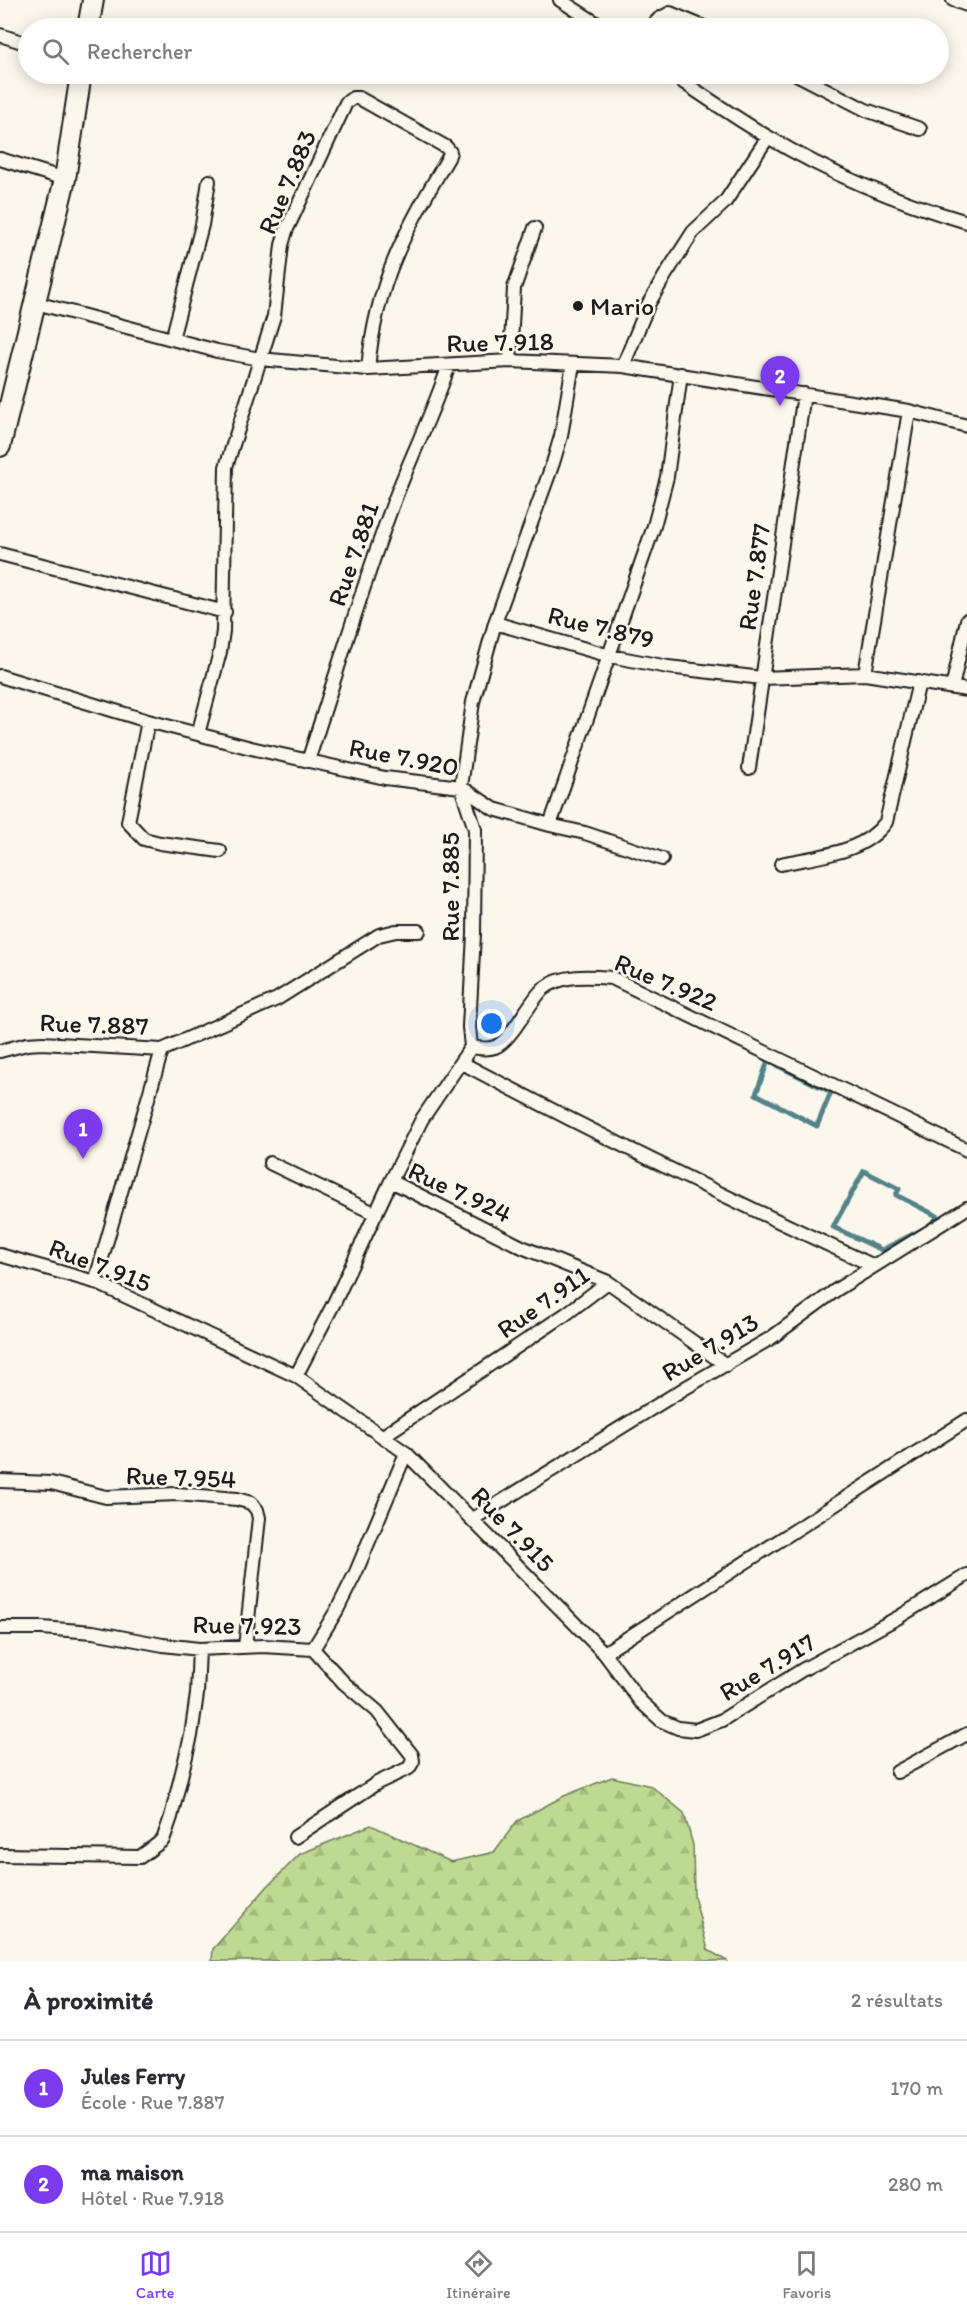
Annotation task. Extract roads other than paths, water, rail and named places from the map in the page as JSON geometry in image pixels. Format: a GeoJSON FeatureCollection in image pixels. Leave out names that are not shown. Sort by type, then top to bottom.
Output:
{"type":"FeatureCollection","features":[{"type":"Feature","properties":{"kind":"main road"},"geometry":{"type":"LineString","coordinates":[[90,18],[93,0]]}},
{"type":"Feature","properties":{"kind":"main road"},"geometry":{"type":"LineString","coordinates":[[0,446],[65,179],[79,84]]}},
{"type":"Feature","properties":{"kind":"street"},"geometry":{"type":"LineString","coordinates":[[560,0],[588,18]]}},
{"type":"Feature","properties":{"kind":"street"},"geometry":{"type":"LineString","coordinates":[[953,0],[967,5]]}},
{"type":"Feature","properties":{"kind":"street"},"geometry":{"type":"LineString","coordinates":[[661,18],[670,13],[682,18]]}},
{"type":"Feature","properties":{"kind":"street"},"geometry":{"type":"LineString","coordinates":[[0,35],[18,41]]}},
{"type":"Feature","properties":{"kind":"street"},"geometry":{"type":"LineString","coordinates":[[686,84],[768,137],[863,185],[967,222]]}},
{"type":"Feature","properties":{"kind":"street"},"geometry":{"type":"LineString","coordinates":[[815,84],[866,110],[920,129]]}},
{"type":"Feature","properties":{"kind":"street","name":"Rue 7.883"},"geometry":{"type":"LineString","coordinates":[[198,734],[220,652],[225,612],[226,467],[274,316],[282,245],[286,231],[346,103],[352,98],[359,98],[446,147],[450,152],[410,223],[394,257],[375,317],[368,369]]}},
{"type":"Feature","properties":{"kind":"street"},"geometry":{"type":"LineString","coordinates":[[623,366],[649,303],[666,274],[693,232],[725,202],[768,137]]}},
{"type":"Feature","properties":{"kind":"street"},"geometry":{"type":"LineString","coordinates":[[0,159],[65,179]]}},
{"type":"Feature","properties":{"kind":"street"},"geometry":{"type":"LineString","coordinates":[[172,339],[202,225],[209,181]]}},
{"type":"Feature","properties":{"kind":"street"},"geometry":{"type":"LineString","coordinates":[[510,361],[514,288],[535,228]]}},
{"type":"Feature","properties":{"kind":"street","name":"Rue 7.918"},"geometry":{"type":"LineString","coordinates":[[36,303],[217,351],[260,359],[368,369],[510,361],[623,366],[909,411],[967,426]]}},
{"type":"Feature","properties":{"kind":"street"},"geometry":{"type":"LineString","coordinates":[[495,623],[554,463],[573,364]]}},
{"type":"Feature","properties":{"kind":"street","name":"Rue 7.881"},"geometry":{"type":"LineString","coordinates":[[308,761],[383,534],[411,460],[438,400],[449,365]]}},
{"type":"Feature","properties":{"kind":"street"},"geometry":{"type":"LineString","coordinates":[[550,825],[654,526],[667,477],[681,374]]}},
{"type":"Feature","properties":{"kind":"street","name":"Rue 7.877"},"geometry":{"type":"LineString","coordinates":[[749,768],[804,394]]}},
{"type":"Feature","properties":{"kind":"street"},"geometry":{"type":"LineString","coordinates":[[865,674],[909,411]]}},
{"type":"Feature","properties":{"kind":"street"},"geometry":{"type":"LineString","coordinates":[[0,554],[225,612]]}},
{"type":"Feature","properties":{"kind":"street"},"geometry":{"type":"LineString","coordinates":[[952,688],[967,620]]}},
{"type":"Feature","properties":{"kind":"street","name":"Rue 7.879"},"geometry":{"type":"LineString","coordinates":[[495,623],[610,656],[668,667],[762,678],[865,674],[967,690]]}},
{"type":"Feature","properties":{"kind":"street","name":"Rue 7.885"},"geometry":{"type":"LineString","coordinates":[[471,1047],[469,1027],[475,829],[461,787],[473,702],[495,623]]}},
{"type":"Feature","properties":{"kind":"street","name":"Rue 7.920"},"geometry":{"type":"LineString","coordinates":[[0,675],[148,721],[308,761],[385,778],[461,787],[494,809],[585,833],[662,859]]}},
{"type":"Feature","properties":{"kind":"street"},"geometry":{"type":"LineString","coordinates":[[781,864],[848,849],[867,840],[886,822],[919,682]]}},
{"type":"Feature","properties":{"kind":"street"},"geometry":{"type":"LineString","coordinates":[[148,721],[128,822],[144,839],[220,850]]}},
{"type":"Feature","properties":{"kind":"street"},"geometry":{"type":"LineString","coordinates":[[162,1050],[277,999],[379,935],[396,930],[419,931]]}},
{"type":"Feature","properties":{"kind":"street","name":"Rue 7.922"},"geometry":{"type":"LineString","coordinates":[[471,1047],[487,1049],[501,1043],[543,990],[558,981],[578,977],[612,978],[967,1150]]}},
{"type":"Feature","properties":{"kind":"street","name":"Rue 7.887"},"geometry":{"type":"LineString","coordinates":[[0,1051],[27,1044],[42,1043],[162,1050],[95,1281]]}},
{"type":"Feature","properties":{"kind":"street"},"geometry":{"type":"LineString","coordinates":[[391,1181],[422,1119],[471,1047]]}},
{"type":"Feature","properties":{"kind":"street"},"geometry":{"type":"LineString","coordinates":[[462,1063],[732,1200],[874,1266]]}},
{"type":"Feature","properties":{"kind":"street"},"geometry":{"type":"LineString","coordinates":[[270,1163],[375,1214]]}},
{"type":"Feature","properties":{"kind":"street","name":"Rue 7.924"},"geometry":{"type":"LineString","coordinates":[[296,1377],[391,1181],[522,1247],[608,1282]]}},
{"type":"Feature","properties":{"kind":"street","name":"Rue 7.913"},"geometry":{"type":"LineString","coordinates":[[473,1519],[771,1338],[836,1290],[967,1208]]}},
{"type":"Feature","properties":{"kind":"street","name":"Rue 7.915"},"geometry":{"type":"LineString","coordinates":[[0,1255],[95,1281],[296,1377],[406,1453],[604,1653]]}},
{"type":"Feature","properties":{"kind":"street","name":"Rue 7.911"},"geometry":{"type":"LineString","coordinates":[[383,1436],[566,1314],[608,1282],[726,1365]]}},
{"type":"Feature","properties":{"kind":"street"},"geometry":{"type":"LineString","coordinates":[[604,1653],[967,1420]]}},
{"type":"Feature","properties":{"kind":"street","name":"Rue 7.923"},"geometry":{"type":"LineString","coordinates":[[0,1628],[42,1628],[93,1632],[199,1649],[246,1647],[313,1649],[337,1610],[356,1572],[406,1453]]}},
{"type":"Feature","properties":{"kind":"street","name":"Rue 7.954"},"geometry":{"type":"LineString","coordinates":[[0,1481],[51,1483],[106,1497],[177,1494],[237,1499],[251,1503],[259,1518],[246,1647]]}},
{"type":"Feature","properties":{"kind":"street","name":"Rue 7.917"},"geometry":{"type":"LineString","coordinates":[[604,1653],[640,1701],[662,1721],[678,1728],[696,1730],[722,1720],[802,1670],[899,1617],[967,1575]]}},
{"type":"Feature","properties":{"kind":"street"},"geometry":{"type":"LineString","coordinates":[[0,1855],[140,1857],[163,1840],[191,1736],[197,1694],[199,1649]]}},
{"type":"Feature","properties":{"kind":"street"},"geometry":{"type":"LineString","coordinates":[[295,1837],[377,1783],[410,1768],[412,1755],[377,1711],[344,1683],[313,1649]]}},
{"type":"Feature","properties":{"kind":"street"},"geometry":{"type":"LineString","coordinates":[[897,1772],[967,1734]]}},
{"type":"Feature","properties":{"kind":"waterway"},"geometry":{"type":"LineString","coordinates":[[768,1061],[831,1092],[817,1126],[756,1094],[768,1061]]}},
{"type":"Feature","properties":{"kind":"waterway"},"geometry":{"type":"LineString","coordinates":[[864,1171],[899,1189],[896,1195],[939,1217],[927,1227],[882,1250],[833,1227],[864,1171]]}},
{"type":"Feature","properties":{"kind":"place","name":"Mario"},"geometry":{"type":"Point","coordinates":[578,306]}},
{"type":"Feature","properties":{"kind":"place","name":"ma maison"},"geometry":{"type":"Point","coordinates":[780,406]}},
{"type":"Feature","properties":{"kind":"place","name":"Jules Ferry"},"geometry":{"type":"Point","coordinates":[83,1159]}}]}
